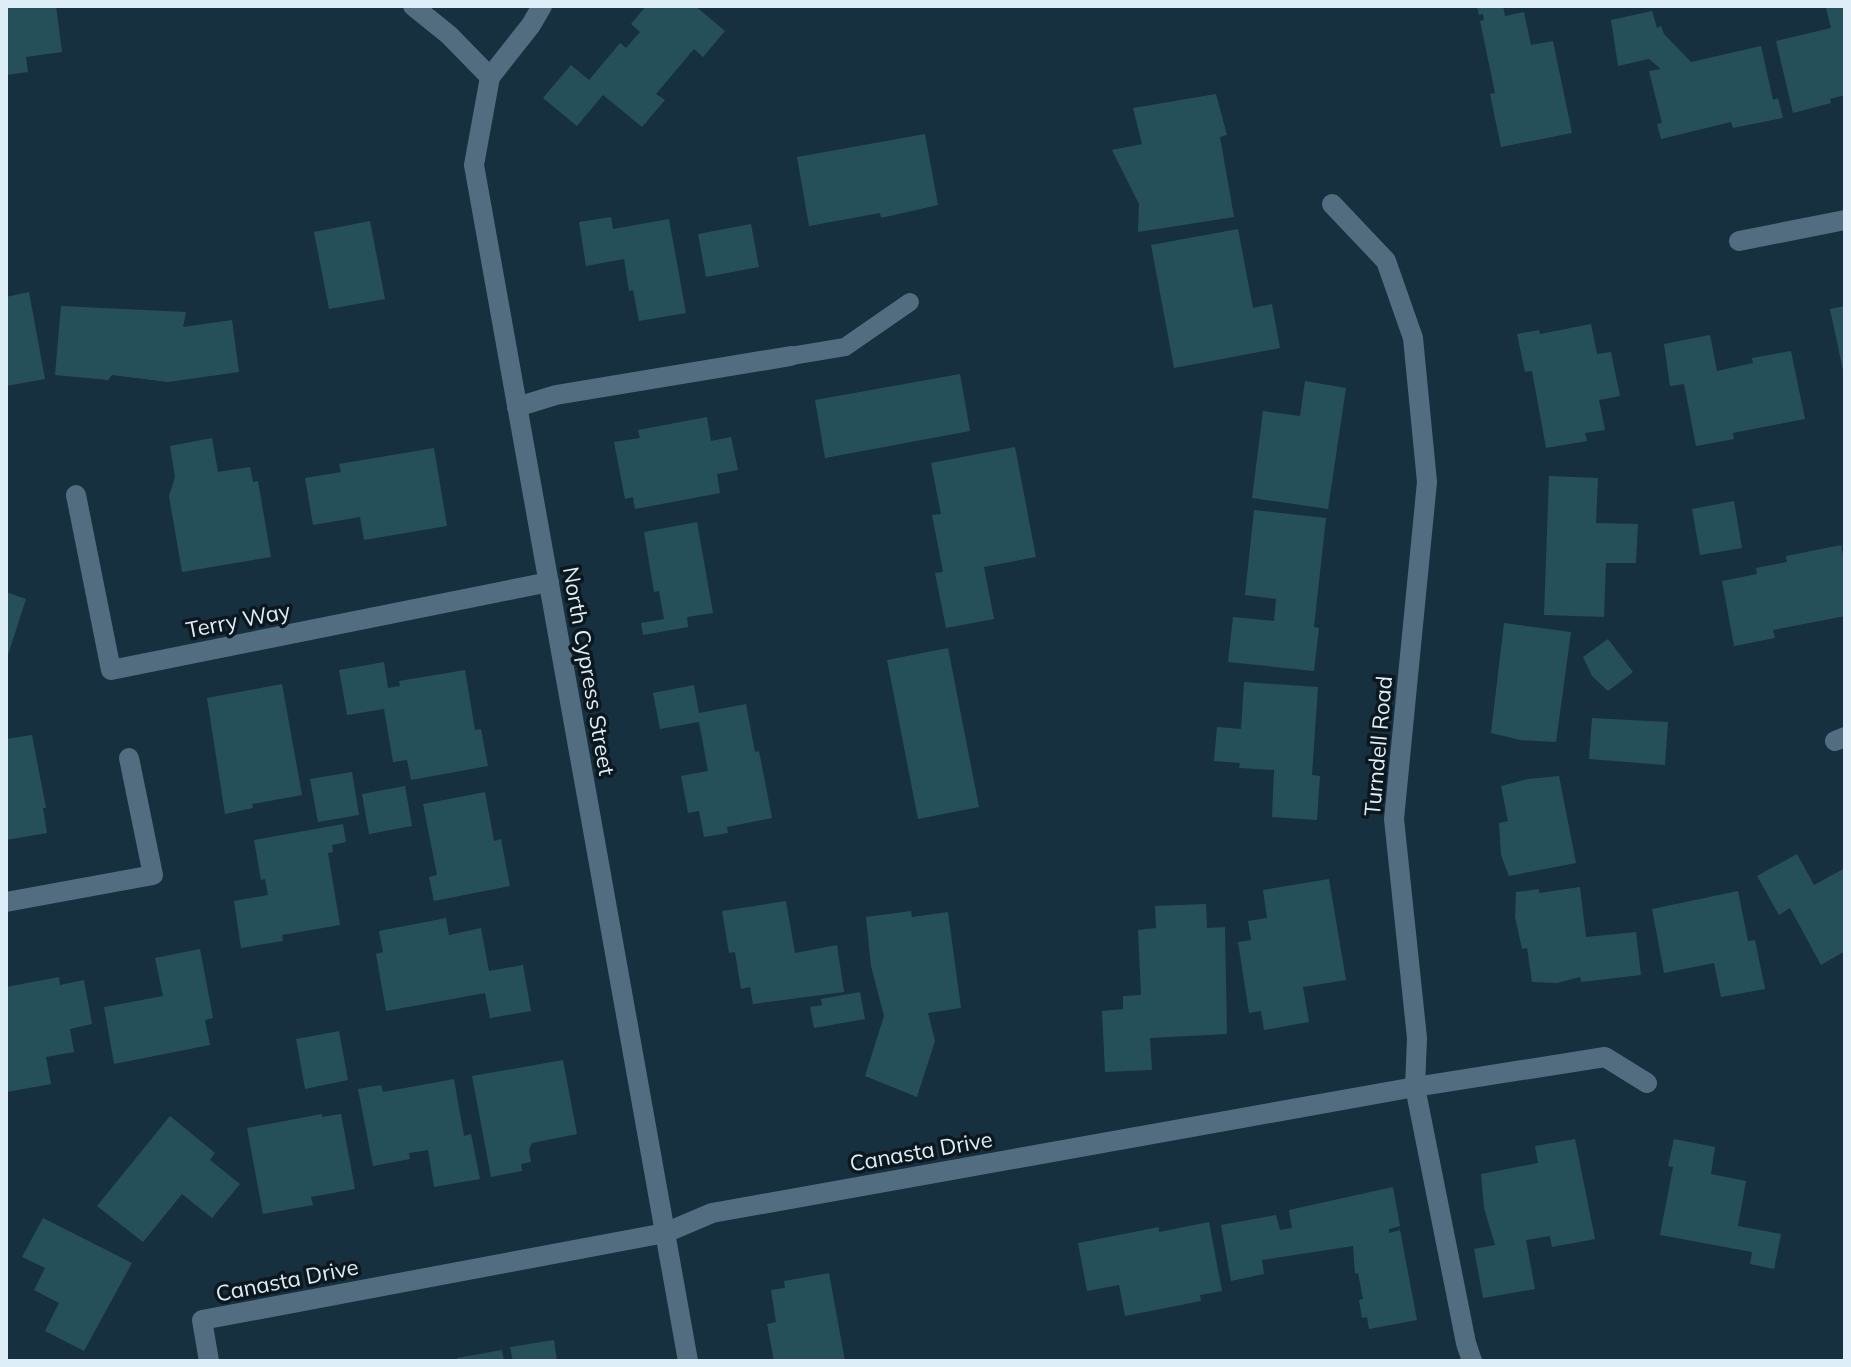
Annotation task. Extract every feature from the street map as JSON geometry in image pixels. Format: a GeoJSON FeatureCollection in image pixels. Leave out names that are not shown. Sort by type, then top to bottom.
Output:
{"type":"FeatureCollection","features":[{"type":"Feature","properties":{"kind":"street"},"geometry":{"type":"LineString","coordinates":[[413,6],[449,35],[490,77]]}},
{"type":"Feature","properties":{"kind":"street","name":"North Cypress Street"},"geometry":{"type":"LineString","coordinates":[[542,6],[490,77],[474,165],[688,1361]]}},
{"type":"Feature","properties":{"kind":"street","name":"Turndell Road"},"geometry":{"type":"LineString","coordinates":[[1332,204],[1386,261],[1413,338],[1427,482],[1394,819],[1417,1038],[1415,1087],[1472,1361]]}},
{"type":"Feature","properties":{"kind":"street"},"geometry":{"type":"LineString","coordinates":[[1739,241],[1845,220]]}},
{"type":"Feature","properties":{"kind":"street"},"geometry":{"type":"LineString","coordinates":[[517,407],[556,395],[791,356]]}},
{"type":"Feature","properties":{"kind":"street","name":"Terry Way"},"geometry":{"type":"LineString","coordinates":[[76,495],[111,670],[549,582]]}},
{"type":"Feature","properties":{"kind":"street"},"geometry":{"type":"LineString","coordinates":[[6,902],[153,875],[129,758]]}},
{"type":"Feature","properties":{"kind":"street","name":"Canasta Drive"},"geometry":{"type":"LineString","coordinates":[[209,1361],[202,1320],[665,1233],[712,1213],[1415,1087],[1605,1057],[1647,1083]]}},
{"type":"Feature","properties":{"kind":"lane"},"geometry":{"type":"LineString","coordinates":[[791,356],[845,347],[910,302]]}},
{"type":"Feature","properties":{"kind":"building"},"geometry":{"type":"Polygon","coordinates":[[[6,6],[56,6],[62,52],[26,57],[28,72],[6,75],[6,6]]]}},
{"type":"Feature","properties":{"kind":"building"},"geometry":{"type":"Polygon","coordinates":[[[646,6],[695,6],[725,31],[703,57],[694,49],[656,94],[665,100],[642,127],[603,95],[577,126],[543,98],[571,65],[589,80],[620,43],[626,48],[640,32],[631,24],[646,6]]]}},
{"type":"Feature","properties":{"kind":"building"},"geometry":{"type":"Polygon","coordinates":[[[1477,6],[1503,6],[1505,16],[1524,12],[1531,45],[1553,41],[1572,133],[1501,147],[1490,94],[1495,93],[1480,21],[1484,20],[1483,14],[1479,15],[1477,6]]]}},
{"type":"Feature","properties":{"kind":"building"},"geometry":{"type":"Polygon","coordinates":[[[1845,6],[1845,95],[1830,99],[1831,103],[1793,113],[1776,41],[1831,28],[1826,8],[1845,6]]]}},
{"type":"Feature","properties":{"kind":"building"},"geometry":{"type":"Polygon","coordinates":[[[1652,11],[1657,28],[1661,26],[1664,34],[1691,62],[1761,46],[1773,100],[1778,98],[1783,118],[1733,128],[1731,122],[1661,139],[1657,124],[1662,123],[1649,71],[1661,69],[1649,59],[1618,66],[1611,20],[1652,11]]]}},
{"type":"Feature","properties":{"kind":"building"},"geometry":{"type":"Polygon","coordinates":[[[1216,94],[1227,135],[1220,137],[1234,217],[1138,232],[1139,204],[1112,150],[1142,144],[1133,108],[1216,94]]]}},
{"type":"Feature","properties":{"kind":"building"},"geometry":{"type":"Polygon","coordinates":[[[925,134],[938,205],[881,218],[880,213],[809,226],[797,157],[925,134]]]}},
{"type":"Feature","properties":{"kind":"building"},"geometry":{"type":"Polygon","coordinates":[[[611,217],[613,229],[669,219],[686,313],[639,321],[633,290],[629,291],[624,259],[586,266],[579,222],[611,217]]]}},
{"type":"Feature","properties":{"kind":"building"},"geometry":{"type":"Polygon","coordinates":[[[370,221],[385,299],[329,309],[314,232],[370,221]]]}},
{"type":"Feature","properties":{"kind":"building"},"geometry":{"type":"Polygon","coordinates":[[[751,224],[759,267],[706,277],[698,234],[751,224]]]}},
{"type":"Feature","properties":{"kind":"building"},"geometry":{"type":"Polygon","coordinates":[[[1238,229],[1253,308],[1272,304],[1280,348],[1174,368],[1151,245],[1238,229]]]}},
{"type":"Feature","properties":{"kind":"building"},"geometry":{"type":"Polygon","coordinates":[[[29,292],[45,379],[6,386],[6,297],[29,292]]]}},
{"type":"Feature","properties":{"kind":"building"},"geometry":{"type":"Polygon","coordinates":[[[61,306],[186,312],[183,327],[232,320],[239,372],[168,382],[112,375],[108,380],[55,375],[61,306]]]}},
{"type":"Feature","properties":{"kind":"building"},"geometry":{"type":"Polygon","coordinates":[[[1845,306],[1845,375],[1844,375],[1830,309],[1845,306]]]}},
{"type":"Feature","properties":{"kind":"building"},"geometry":{"type":"Polygon","coordinates":[[[1591,324],[1597,354],[1611,352],[1620,396],[1599,400],[1605,430],[1585,433],[1587,441],[1546,448],[1532,371],[1525,372],[1517,334],[1539,330],[1540,334],[1591,324]]]}},
{"type":"Feature","properties":{"kind":"building"},"geometry":{"type":"Polygon","coordinates":[[[1710,335],[1717,371],[1753,363],[1752,358],[1791,351],[1805,419],[1733,433],[1734,439],[1696,446],[1684,384],[1670,386],[1664,344],[1710,335]]]}},
{"type":"Feature","properties":{"kind":"building"},"geometry":{"type":"Polygon","coordinates":[[[960,374],[970,431],[825,458],[815,400],[960,374]]]}},
{"type":"Feature","properties":{"kind":"building"},"geometry":{"type":"Polygon","coordinates":[[[1305,381],[1346,388],[1328,509],[1252,498],[1263,411],[1300,416],[1305,381]]]}},
{"type":"Feature","properties":{"kind":"building"},"geometry":{"type":"Polygon","coordinates":[[[707,417],[711,441],[731,437],[738,470],[717,474],[720,493],[635,509],[633,497],[625,499],[614,442],[640,438],[638,430],[707,417]]]}},
{"type":"Feature","properties":{"kind":"building"},"geometry":{"type":"Polygon","coordinates":[[[212,438],[218,472],[250,467],[253,482],[258,481],[271,557],[182,572],[169,496],[175,477],[170,446],[212,438]]]}},
{"type":"Feature","properties":{"kind":"building"},"geometry":{"type":"Polygon","coordinates":[[[1015,447],[1036,557],[984,567],[994,619],[946,628],[935,573],[943,572],[932,515],[941,514],[931,463],[1015,447]]]}},
{"type":"Feature","properties":{"kind":"building"},"geometry":{"type":"Polygon","coordinates":[[[434,448],[447,526],[364,540],[360,517],[313,525],[305,478],[341,472],[339,464],[434,448]]]}},
{"type":"Feature","properties":{"kind":"building"},"geometry":{"type":"Polygon","coordinates":[[[1549,476],[1598,478],[1596,523],[1638,524],[1636,563],[1606,563],[1604,617],[1544,615],[1549,476]]]}},
{"type":"Feature","properties":{"kind":"building"},"geometry":{"type":"Polygon","coordinates":[[[1734,501],[1742,548],[1700,555],[1692,509],[1734,501]]]}},
{"type":"Feature","properties":{"kind":"building"},"geometry":{"type":"Polygon","coordinates":[[[1254,510],[1326,518],[1314,627],[1319,628],[1314,671],[1228,662],[1233,617],[1274,621],[1276,599],[1245,595],[1254,510]]]}},
{"type":"Feature","properties":{"kind":"building"},"geometry":{"type":"Polygon","coordinates":[[[697,522],[713,613],[687,617],[688,627],[643,635],[641,623],[664,619],[659,591],[654,592],[644,532],[697,522]]]}},
{"type":"Feature","properties":{"kind":"building"},"geometry":{"type":"Polygon","coordinates":[[[1841,545],[1845,567],[1845,616],[1773,630],[1775,638],[1734,646],[1722,581],[1757,574],[1756,568],[1787,562],[1786,556],[1841,545]]]}},
{"type":"Feature","properties":{"kind":"building"},"geometry":{"type":"Polygon","coordinates":[[[6,592],[26,599],[7,658],[6,658],[6,592]]]}},
{"type":"Feature","properties":{"kind":"building"},"geometry":{"type":"Polygon","coordinates":[[[1504,623],[1571,632],[1556,742],[1520,740],[1491,733],[1504,623]]]}},
{"type":"Feature","properties":{"kind":"building"},"geometry":{"type":"Polygon","coordinates":[[[1608,639],[1633,672],[1608,691],[1592,676],[1583,657],[1608,639]]]}},
{"type":"Feature","properties":{"kind":"building"},"geometry":{"type":"Polygon","coordinates":[[[948,648],[979,807],[918,819],[887,660],[948,648]]]}},
{"type":"Feature","properties":{"kind":"building"},"geometry":{"type":"Polygon","coordinates":[[[384,662],[388,688],[400,686],[399,681],[465,670],[475,730],[481,729],[488,766],[411,780],[407,760],[393,762],[384,709],[347,715],[339,670],[384,662]]]}},
{"type":"Feature","properties":{"kind":"building"},"geometry":{"type":"Polygon","coordinates":[[[1244,682],[1318,687],[1312,775],[1320,776],[1317,820],[1272,817],[1274,770],[1239,768],[1240,763],[1214,761],[1217,727],[1241,729],[1244,682]]]}},
{"type":"Feature","properties":{"kind":"building"},"geometry":{"type":"Polygon","coordinates":[[[282,684],[302,795],[252,804],[253,808],[225,814],[207,698],[282,684]]]}},
{"type":"Feature","properties":{"kind":"building"},"geometry":{"type":"Polygon","coordinates":[[[694,685],[699,713],[746,704],[772,818],[727,827],[728,833],[704,837],[699,811],[688,813],[681,776],[708,771],[699,722],[660,729],[653,693],[694,685]]]}},
{"type":"Feature","properties":{"kind":"building"},"geometry":{"type":"Polygon","coordinates":[[[1592,718],[1668,722],[1665,765],[1589,759],[1592,718]]]}},
{"type":"Feature","properties":{"kind":"building"},"geometry":{"type":"Polygon","coordinates":[[[32,735],[46,808],[43,808],[47,833],[6,840],[6,739],[32,735]]]}},
{"type":"Feature","properties":{"kind":"building"},"geometry":{"type":"Polygon","coordinates":[[[352,772],[359,815],[318,822],[310,779],[352,772]]]}},
{"type":"Feature","properties":{"kind":"building"},"geometry":{"type":"Polygon","coordinates":[[[1559,776],[1576,863],[1509,876],[1501,855],[1499,823],[1508,821],[1501,786],[1559,776]]]}},
{"type":"Feature","properties":{"kind":"building"},"geometry":{"type":"Polygon","coordinates":[[[405,786],[412,826],[369,834],[362,794],[405,786]]]}},
{"type":"Feature","properties":{"kind":"building"},"geometry":{"type":"Polygon","coordinates":[[[485,792],[494,841],[501,839],[510,886],[434,901],[429,877],[437,875],[423,804],[485,792]]]}},
{"type":"Feature","properties":{"kind":"building"},"geometry":{"type":"Polygon","coordinates":[[[343,824],[346,842],[332,845],[333,852],[328,853],[340,925],[282,935],[283,941],[241,948],[234,901],[268,895],[265,879],[261,880],[254,840],[343,824]]]}},
{"type":"Feature","properties":{"kind":"building"},"geometry":{"type":"Polygon","coordinates":[[[1797,854],[1814,885],[1845,868],[1845,951],[1821,965],[1790,908],[1779,915],[1757,876],[1797,854]]]}},
{"type":"Feature","properties":{"kind":"building"},"geometry":{"type":"Polygon","coordinates":[[[1329,879],[1346,980],[1303,987],[1309,1022],[1264,1030],[1261,1011],[1249,1013],[1238,942],[1251,940],[1248,921],[1267,918],[1263,890],[1329,879]]]}},
{"type":"Feature","properties":{"kind":"building"},"geometry":{"type":"Polygon","coordinates":[[[1580,887],[1586,937],[1636,932],[1641,975],[1581,982],[1580,977],[1557,983],[1532,982],[1527,948],[1522,949],[1515,917],[1516,892],[1539,889],[1539,893],[1580,887]]]}},
{"type":"Feature","properties":{"kind":"building"},"geometry":{"type":"Polygon","coordinates":[[[1738,891],[1748,941],[1755,940],[1765,989],[1721,997],[1714,963],[1664,973],[1652,909],[1738,891]]]}},
{"type":"Feature","properties":{"kind":"building"},"geometry":{"type":"Polygon","coordinates":[[[786,901],[795,953],[837,945],[844,992],[753,1004],[750,987],[741,989],[735,952],[729,953],[722,911],[786,901]]]}},
{"type":"Feature","properties":{"kind":"building"},"geometry":{"type":"Polygon","coordinates":[[[1206,904],[1207,928],[1225,927],[1227,1034],[1150,1038],[1152,1070],[1105,1072],[1102,1011],[1123,1009],[1123,996],[1141,995],[1138,930],[1156,928],[1155,906],[1206,904]]]}},
{"type":"Feature","properties":{"kind":"building"},"geometry":{"type":"Polygon","coordinates":[[[911,911],[912,917],[948,912],[961,1008],[928,1013],[935,1041],[917,1097],[865,1076],[884,1016],[871,966],[866,917],[911,911]]]}},
{"type":"Feature","properties":{"kind":"building"},"geometry":{"type":"Polygon","coordinates":[[[446,918],[449,935],[481,928],[489,971],[523,965],[531,1011],[490,1018],[485,993],[386,1011],[376,954],[383,952],[379,931],[446,918]]]}},
{"type":"Feature","properties":{"kind":"building"},"geometry":{"type":"Polygon","coordinates":[[[200,949],[213,1018],[205,1020],[210,1045],[114,1064],[104,1007],[163,996],[155,958],[200,949]]]}},
{"type":"Feature","properties":{"kind":"building"},"geometry":{"type":"Polygon","coordinates":[[[59,977],[60,985],[84,980],[92,1024],[70,1029],[74,1052],[46,1057],[51,1084],[7,1092],[6,987],[59,977]]]}},
{"type":"Feature","properties":{"kind":"building"},"geometry":{"type":"Polygon","coordinates":[[[860,992],[865,1019],[814,1028],[810,1007],[822,1005],[821,999],[860,992]]]}},
{"type":"Feature","properties":{"kind":"building"},"geometry":{"type":"Polygon","coordinates":[[[339,1031],[348,1080],[305,1089],[296,1039],[339,1031]]]}},
{"type":"Feature","properties":{"kind":"building"},"geometry":{"type":"Polygon","coordinates":[[[563,1060],[577,1134],[532,1143],[529,1150],[531,1162],[521,1164],[522,1171],[491,1177],[472,1076],[563,1060]]]}},
{"type":"Feature","properties":{"kind":"building"},"geometry":{"type":"Polygon","coordinates":[[[454,1079],[464,1136],[471,1134],[480,1179],[434,1187],[428,1150],[409,1153],[410,1159],[373,1166],[358,1089],[381,1085],[383,1092],[454,1079]]]}},
{"type":"Feature","properties":{"kind":"building"},"geometry":{"type":"Polygon","coordinates":[[[322,1114],[322,1117],[341,1114],[355,1189],[311,1197],[313,1205],[263,1214],[247,1128],[322,1114]]]}},
{"type":"Feature","properties":{"kind":"building"},"geometry":{"type":"Polygon","coordinates":[[[170,1116],[215,1153],[210,1160],[240,1184],[212,1218],[182,1194],[143,1242],[97,1206],[170,1116]]]}},
{"type":"Feature","properties":{"kind":"building"},"geometry":{"type":"Polygon","coordinates":[[[1575,1139],[1595,1239],[1552,1247],[1550,1236],[1526,1240],[1535,1289],[1483,1298],[1474,1249],[1495,1245],[1484,1208],[1481,1174],[1538,1163],[1535,1146],[1575,1139]]]}},
{"type":"Feature","properties":{"kind":"building"},"geometry":{"type":"Polygon","coordinates":[[[1674,1139],[1715,1147],[1711,1174],[1746,1181],[1738,1226],[1781,1234],[1774,1269],[1750,1264],[1752,1252],[1660,1235],[1673,1167],[1668,1166],[1674,1139]]]}},
{"type":"Feature","properties":{"kind":"building"},"geometry":{"type":"Polygon","coordinates":[[[1393,1187],[1400,1226],[1389,1229],[1389,1233],[1400,1230],[1417,1320],[1369,1329],[1367,1317],[1362,1318],[1359,1300],[1363,1299],[1358,1273],[1355,1274],[1353,1246],[1262,1260],[1264,1274],[1231,1281],[1221,1225],[1276,1215],[1280,1230],[1292,1228],[1289,1210],[1393,1187]]]}},
{"type":"Feature","properties":{"kind":"building"},"geometry":{"type":"Polygon","coordinates":[[[43,1218],[132,1263],[84,1351],[45,1331],[59,1303],[34,1290],[45,1268],[22,1257],[43,1218]]]}},
{"type":"Feature","properties":{"kind":"building"},"geometry":{"type":"Polygon","coordinates":[[[1209,1222],[1222,1291],[1200,1295],[1201,1301],[1125,1316],[1119,1285],[1087,1291],[1078,1243],[1159,1227],[1159,1232],[1209,1222]]]}},
{"type":"Feature","properties":{"kind":"building"},"geometry":{"type":"Polygon","coordinates":[[[829,1273],[845,1361],[774,1361],[767,1324],[776,1322],[771,1290],[785,1288],[784,1281],[829,1273]]]}},
{"type":"Feature","properties":{"kind":"building"},"geometry":{"type":"Polygon","coordinates":[[[554,1340],[557,1361],[513,1361],[510,1347],[554,1340]]]}},
{"type":"Feature","properties":{"kind":"building"},"geometry":{"type":"Polygon","coordinates":[[[502,1350],[504,1361],[457,1361],[457,1358],[502,1350]]]}}]}
